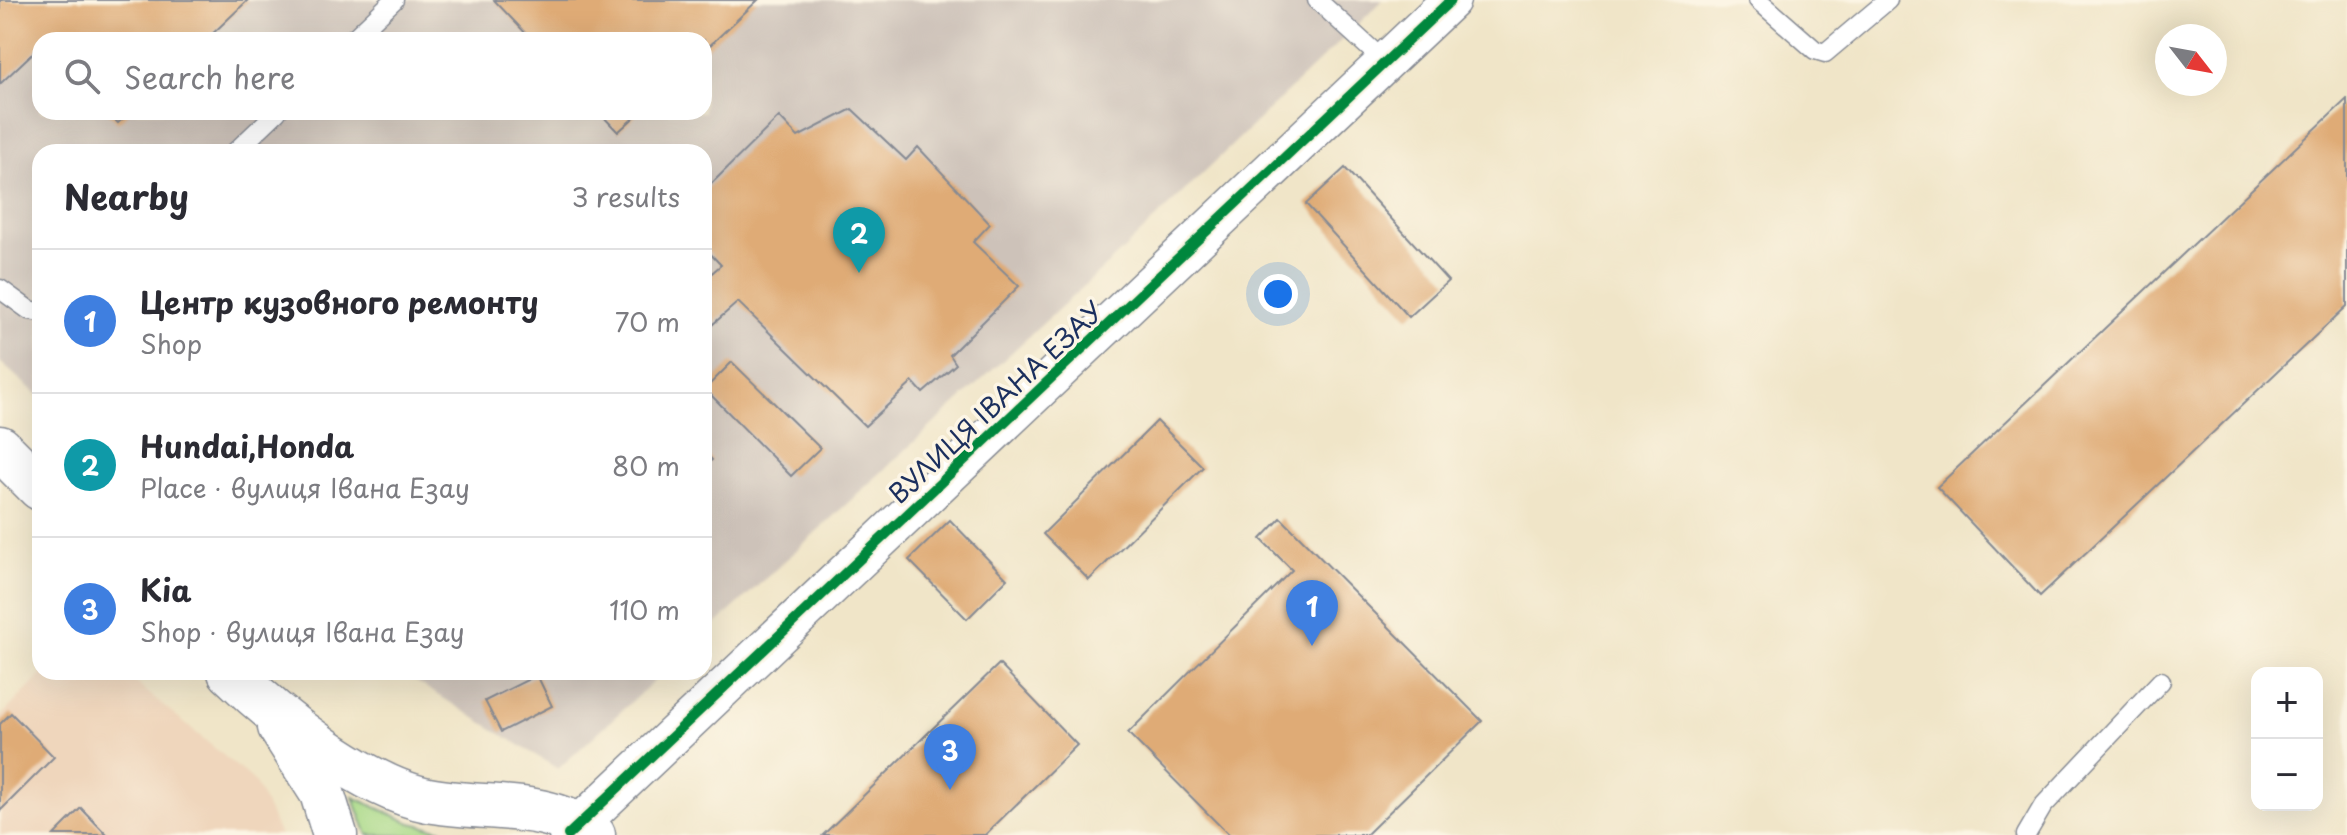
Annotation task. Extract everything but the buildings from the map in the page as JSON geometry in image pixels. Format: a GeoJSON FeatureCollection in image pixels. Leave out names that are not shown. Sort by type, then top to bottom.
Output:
{"type":"FeatureCollection","features":[{"type":"Feature","properties":{"kind":"main road"},"geometry":{"type":"LineString","coordinates":[[0,448],[32,480]]}},
{"type":"Feature","properties":{"kind":"main road"},"geometry":{"type":"LineString","coordinates":[[238,680],[265,706],[322,793],[335,835]]}},
{"type":"Feature","properties":{"kind":"main road","name":"ВУЛИЦЯ ІВАНА ЕЗАУ"},"geometry":{"type":"LineString","coordinates":[[265,706],[350,765],[425,800],[540,811],[580,831]]}},
{"type":"Feature","properties":{"kind":"street","name":"ВУЛИЦЯ ІВАНА ЕЗАУ"},"geometry":{"type":"LineString","coordinates":[[580,831],[1451,0]]}},
{"type":"Feature","properties":{"kind":"lane"},"geometry":{"type":"LineString","coordinates":[[360,32],[394,0]]}},
{"type":"Feature","properties":{"kind":"lane"},"geometry":{"type":"LineString","coordinates":[[1317,0],[1386,63]]}},
{"type":"Feature","properties":{"kind":"lane"},"geometry":{"type":"LineString","coordinates":[[1758,0],[1815,50],[1825,53],[1888,0]]}},
{"type":"Feature","properties":{"kind":"lane"},"geometry":{"type":"LineString","coordinates":[[243,144],[269,120]]}},
{"type":"Feature","properties":{"kind":"lane"},"geometry":{"type":"LineString","coordinates":[[0,289],[32,311]]}},
{"type":"Feature","properties":{"kind":"lane"},"geometry":{"type":"LineString","coordinates":[[2026,835],[2043,806],[2161,681]]}},
{"type":"Feature","properties":{"kind":"shaded area"},"geometry":{"type":"Polygon","coordinates":[[[0,0],[1383,0],[1123,250],[712,628],[712,144],[32,144],[32,390],[0,362],[0,0]]]}},
{"type":"Feature","properties":{"kind":"shaded area"},"geometry":{"type":"Polygon","coordinates":[[[37,680],[133,680],[254,781],[280,835],[0,835],[0,717],[37,680]]]}},
{"type":"Feature","properties":{"kind":"shaded area"},"geometry":{"type":"Polygon","coordinates":[[[414,680],[655,680],[558,769],[414,680]]]}},
{"type":"Feature","properties":{"kind":"green space"},"geometry":{"type":"Polygon","coordinates":[[[353,797],[411,823],[464,835],[368,835],[353,797]]]}},
{"type":"Feature","properties":{"kind":"cycle path"},"geometry":{"type":"LineString","coordinates":[[568,835],[1451,0]]}},
{"type":"Feature","properties":{"kind":"place","name":"Hundai,Honda"},"geometry":{"type":"Point","coordinates":[859,273]}},
{"type":"Feature","properties":{"kind":"place","name":"Центр кузовного ремонту"},"geometry":{"type":"Point","coordinates":[1312,646]}},
{"type":"Feature","properties":{"kind":"place","name":"Kia"},"geometry":{"type":"Point","coordinates":[950,790]}}]}
